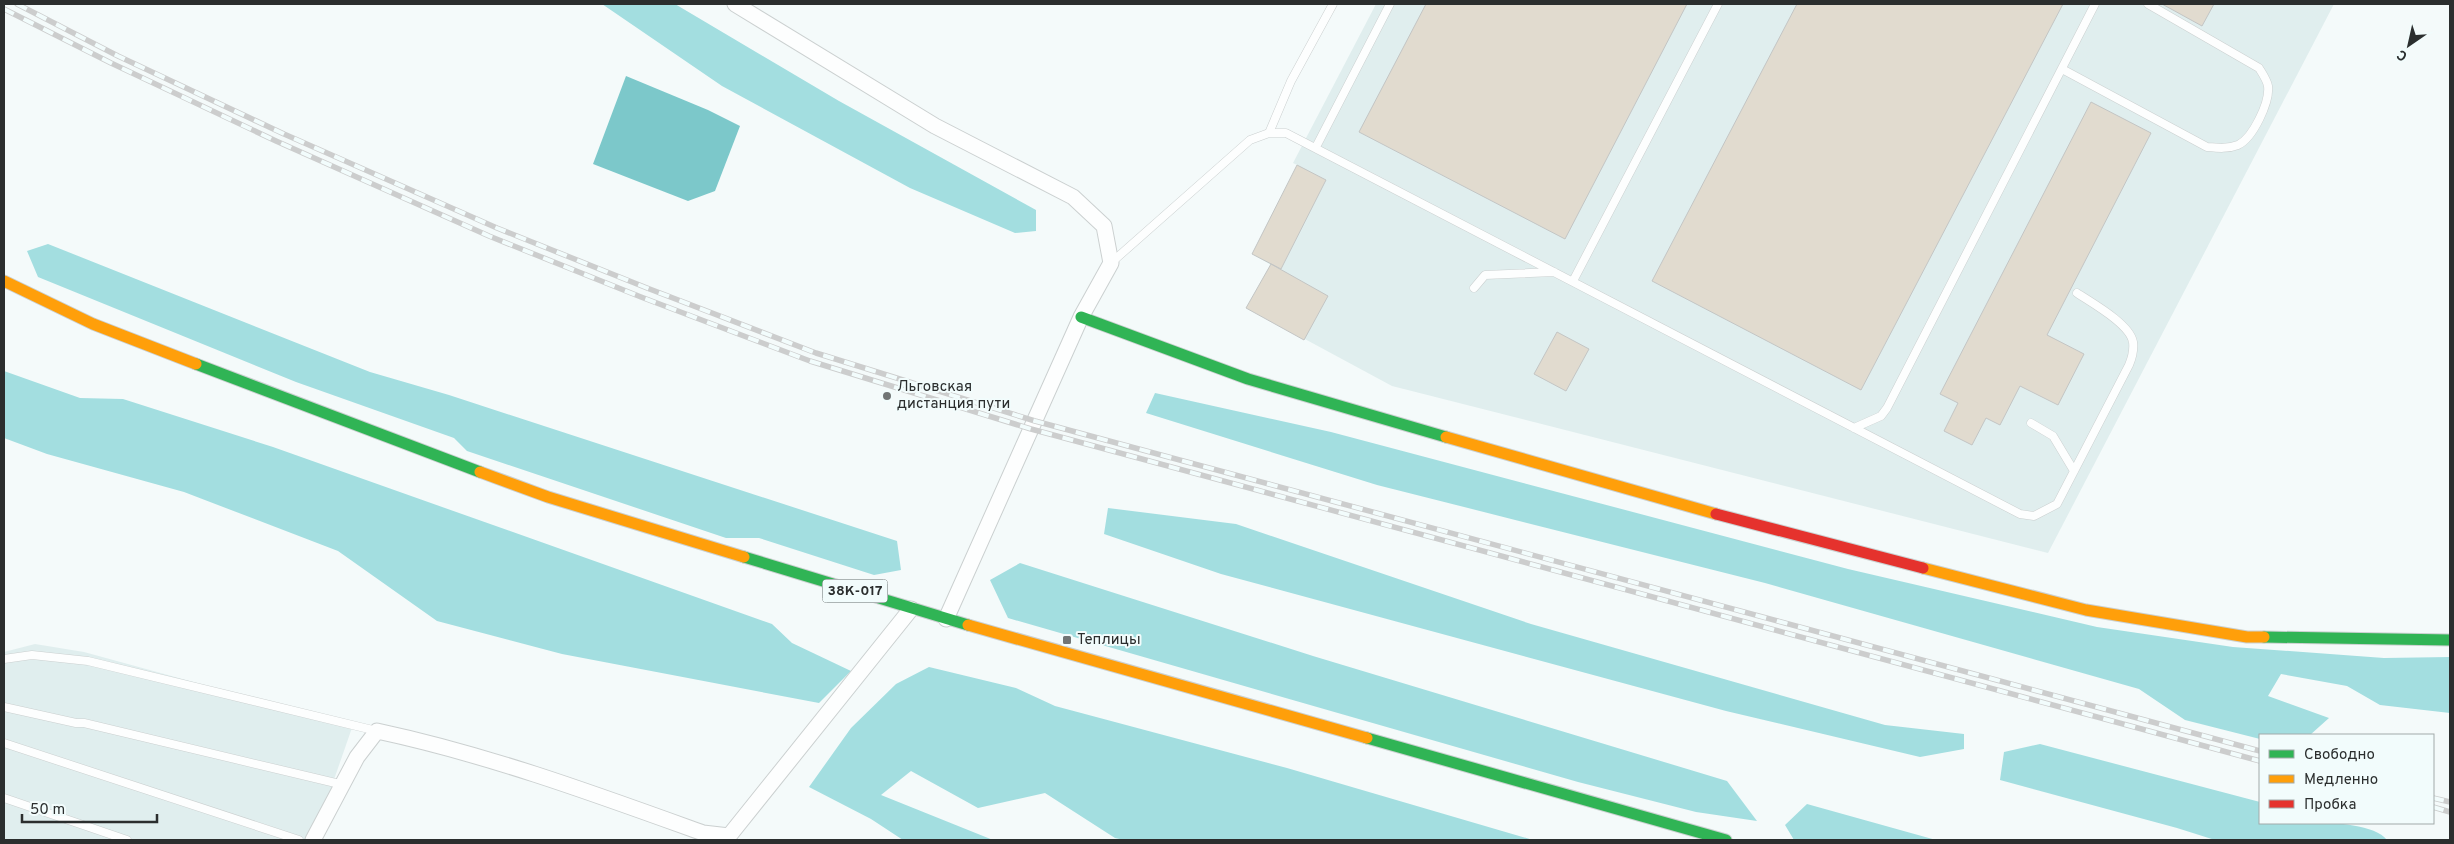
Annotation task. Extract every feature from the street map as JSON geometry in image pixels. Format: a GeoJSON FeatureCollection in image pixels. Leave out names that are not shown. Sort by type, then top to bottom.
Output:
{"type":"FeatureCollection","features":[{"type":"Feature","properties":{"kind":"main road","name":"38К-017"},"geometry":{"type":"LineString","coordinates":[[4,281],[93,324],[332,418],[548,497],[946,619],[1692,836],[1726,840]]}},
{"type":"Feature","properties":{"kind":"main road"},"geometry":{"type":"LineString","coordinates":[[1081,317],[1248,379],[1650,497],[2086,610],[2247,638],[2450,640]]}},
{"type":"Feature","properties":{"kind":"street"},"geometry":{"type":"LineString","coordinates":[[735,4],[935,126],[1073,197],[1104,226],[1111,263],[1081,317],[946,619]]}},
{"type":"Feature","properties":{"kind":"street"},"geometry":{"type":"LineString","coordinates":[[313,840],[344,785],[357,757],[377,731],[541,775],[703,833],[733,838],[911,608]]}},
{"type":"Feature","properties":{"kind":"lane"},"geometry":{"type":"LineString","coordinates":[[1269,133],[1291,81],[1333,4]]}},
{"type":"Feature","properties":{"kind":"lane"},"geometry":{"type":"LineString","coordinates":[[1316,147],[1390,4]]}},
{"type":"Feature","properties":{"kind":"lane"},"geometry":{"type":"LineString","coordinates":[[1573,281],[1718,4]]}},
{"type":"Feature","properties":{"kind":"lane"},"geometry":{"type":"LineString","coordinates":[[1854,428],[1881,416],[1887,408],[2095,4]]}},
{"type":"Feature","properties":{"kind":"lane"},"geometry":{"type":"LineString","coordinates":[[2062,69],[2207,147],[2225,149],[2240,144],[2255,128],[2264,108],[2268,86],[2259,68],[2148,4]]}},
{"type":"Feature","properties":{"kind":"lane"},"geometry":{"type":"LineString","coordinates":[[1111,263],[1250,140],[1269,133],[1286,133],[2020,514],[2034,516],[2057,504],[2130,365],[2133,353],[2133,341],[2127,329],[2078,293]]}},
{"type":"Feature","properties":{"kind":"lane"},"geometry":{"type":"LineString","coordinates":[[1474,288],[1485,275],[1557,272]]}},
{"type":"Feature","properties":{"kind":"lane"},"geometry":{"type":"LineString","coordinates":[[2031,423],[2053,436],[2074,471]]}},
{"type":"Feature","properties":{"kind":"lane"},"geometry":{"type":"LineString","coordinates":[[4,660],[32,655],[88,661],[377,731]]}},
{"type":"Feature","properties":{"kind":"lane"},"geometry":{"type":"LineString","coordinates":[[4,707],[76,723],[84,723],[344,785]]}},
{"type":"Feature","properties":{"kind":"lane"},"geometry":{"type":"LineString","coordinates":[[4,743],[299,840]]}},
{"type":"Feature","properties":{"kind":"lane"},"geometry":{"type":"LineString","coordinates":[[4,798],[127,840]]}},
{"type":"Feature","properties":{"kind":"shaded area"},"geometry":{"type":"Polygon","coordinates":[[[602,4],[675,4],[839,101],[1036,210],[1036,231],[1015,233],[910,188],[722,86],[602,4]]]}},
{"type":"Feature","properties":{"kind":"shaded area"},"geometry":{"type":"Polygon","coordinates":[[[1376,4],[2334,4],[2048,553],[1392,386],[1247,308],[1271,265],[1252,254],[1297,165],[1293,163],[1376,4]]]}},
{"type":"Feature","properties":{"kind":"shaded area"},"geometry":{"type":"Polygon","coordinates":[[[626,76],[708,110],[740,126],[715,191],[688,201],[593,164],[626,76]]]}},
{"type":"Feature","properties":{"kind":"shaded area"},"geometry":{"type":"Polygon","coordinates":[[[48,244],[370,372],[449,395],[897,541],[901,570],[874,575],[759,538],[726,538],[467,451],[454,438],[296,382],[38,277],[27,251],[48,244]]]}},
{"type":"Feature","properties":{"kind":"shaded area"},"geometry":{"type":"Polygon","coordinates":[[[4,371],[80,398],[123,399],[273,447],[772,624],[792,643],[851,671],[819,703],[562,654],[437,621],[338,551],[184,492],[47,454],[4,438],[4,371]]]}},
{"type":"Feature","properties":{"kind":"shaded area"},"geometry":{"type":"Polygon","coordinates":[[[1155,393],[1331,432],[1848,569],[2097,627],[2233,647],[2384,658],[2450,657],[2450,713],[2380,705],[2347,686],[2281,674],[2268,696],[2329,718],[2311,734],[2259,734],[2259,739],[2185,720],[2139,689],[1765,583],[1377,485],[1146,413],[1155,393]]]}},
{"type":"Feature","properties":{"kind":"shaded area"},"geometry":{"type":"Polygon","coordinates":[[[1108,508],[1236,524],[1531,624],[1885,725],[1964,734],[1964,749],[1920,757],[1726,711],[1221,574],[1104,534],[1108,508]]]}},
{"type":"Feature","properties":{"kind":"shaded area"},"geometry":{"type":"Polygon","coordinates":[[[1020,563],[1313,656],[1727,781],[1757,821],[1696,812],[1578,782],[1008,618],[990,580],[1020,563]]]}},
{"type":"Feature","properties":{"kind":"shaded area"},"geometry":{"type":"Polygon","coordinates":[[[35,644],[84,652],[241,695],[354,722],[313,840],[4,840],[4,652],[35,644]]]}},
{"type":"Feature","properties":{"kind":"shaded area"},"geometry":{"type":"Polygon","coordinates":[[[929,667],[1016,688],[1055,706],[1287,768],[1533,840],[1124,840],[1115,838],[1045,793],[978,808],[911,771],[881,795],[993,840],[903,840],[871,819],[809,787],[851,728],[896,684],[929,667]]]}},
{"type":"Feature","properties":{"kind":"shaded area"},"geometry":{"type":"Polygon","coordinates":[[[2040,744],[2259,802],[2259,824],[2347,825],[2378,833],[2387,840],[2215,840],[2000,780],[2004,752],[2040,744]]]}},
{"type":"Feature","properties":{"kind":"shaded area"},"geometry":{"type":"Polygon","coordinates":[[[1807,804],[1936,840],[1794,840],[1785,825],[1807,804]]]}},
{"type":"Feature","properties":{"kind":"building"},"geometry":{"type":"Polygon","coordinates":[[[1426,4],[1687,4],[1565,239],[1359,132],[1426,4]]]}},
{"type":"Feature","properties":{"kind":"building"},"geometry":{"type":"Polygon","coordinates":[[[1797,4],[2063,4],[1861,390],[1652,281],[1797,4]]]}},
{"type":"Feature","properties":{"kind":"building"},"geometry":{"type":"Polygon","coordinates":[[[2162,4],[2214,4],[2202,26],[2162,4]]]}},
{"type":"Feature","properties":{"kind":"building"},"geometry":{"type":"Polygon","coordinates":[[[2091,102],[2151,133],[2047,335],[2084,354],[2058,405],[2020,386],[2000,425],[1986,418],[1972,445],[1944,431],[1958,403],[1940,394],[2091,102]]]}},
{"type":"Feature","properties":{"kind":"building"},"geometry":{"type":"Polygon","coordinates":[[[1297,165],[1326,180],[1281,269],[1252,254],[1297,165]]]}},
{"type":"Feature","properties":{"kind":"building"},"geometry":{"type":"Polygon","coordinates":[[[1271,264],[1328,296],[1304,340],[1246,308],[1271,264]]]}},
{"type":"Feature","properties":{"kind":"building"},"geometry":{"type":"Polygon","coordinates":[[[1557,332],[1589,349],[1566,391],[1534,374],[1557,332]]]}},
{"type":"Feature","properties":{"kind":"railway"},"geometry":{"type":"LineString","coordinates":[[17,4],[118,56],[284,134],[497,228],[816,353],[1035,421],[2259,751]]}},
{"type":"Feature","properties":{"kind":"railway"},"geometry":{"type":"LineString","coordinates":[[4,9],[111,63],[276,141],[489,236],[641,297],[810,361],[1031,429],[2259,761]]}},
{"type":"Feature","properties":{"kind":"railway"},"geometry":{"type":"LineString","coordinates":[[2434,798],[2450,802]]}},
{"type":"Feature","properties":{"kind":"railway"},"geometry":{"type":"LineString","coordinates":[[2434,807],[2450,812]]}},
{"type":"Feature","properties":{"kind":"traffic: fast"},"geometry":{"type":"LineString","coordinates":[[1081,317],[1248,379],[1446,437]]}},
{"type":"Feature","properties":{"kind":"traffic: fast"},"geometry":{"type":"LineString","coordinates":[[196,364],[480,472]]}},
{"type":"Feature","properties":{"kind":"traffic: fast"},"geometry":{"type":"LineString","coordinates":[[744,557],[968,625]]}},
{"type":"Feature","properties":{"kind":"traffic: fast"},"geometry":{"type":"LineString","coordinates":[[2264,637],[2450,640]]}},
{"type":"Feature","properties":{"kind":"traffic: fast"},"geometry":{"type":"LineString","coordinates":[[1367,738],[1726,840]]}},
{"type":"Feature","properties":{"kind":"traffic: slow"},"geometry":{"type":"LineString","coordinates":[[4,281],[93,324],[196,364]]}},
{"type":"Feature","properties":{"kind":"traffic: slow"},"geometry":{"type":"LineString","coordinates":[[1446,437],[1716,514]]}},
{"type":"Feature","properties":{"kind":"traffic: slow"},"geometry":{"type":"LineString","coordinates":[[480,472],[548,497],[744,557]]}},
{"type":"Feature","properties":{"kind":"traffic: slow"},"geometry":{"type":"LineString","coordinates":[[1923,568],[2086,610],[2247,637],[2264,637]]}},
{"type":"Feature","properties":{"kind":"traffic: slow"},"geometry":{"type":"LineString","coordinates":[[968,625],[1367,738]]}},
{"type":"Feature","properties":{"kind":"traffic: jam"},"geometry":{"type":"LineString","coordinates":[[1716,514],[1923,568]]}},
{"type":"Feature","properties":{"kind":"place","name":"Льговская дистанция пути"},"geometry":{"type":"Point","coordinates":[887,396]}},
{"type":"Feature","properties":{"kind":"place","name":"Теплицы"},"geometry":{"type":"Point","coordinates":[1067,640]}}]}
